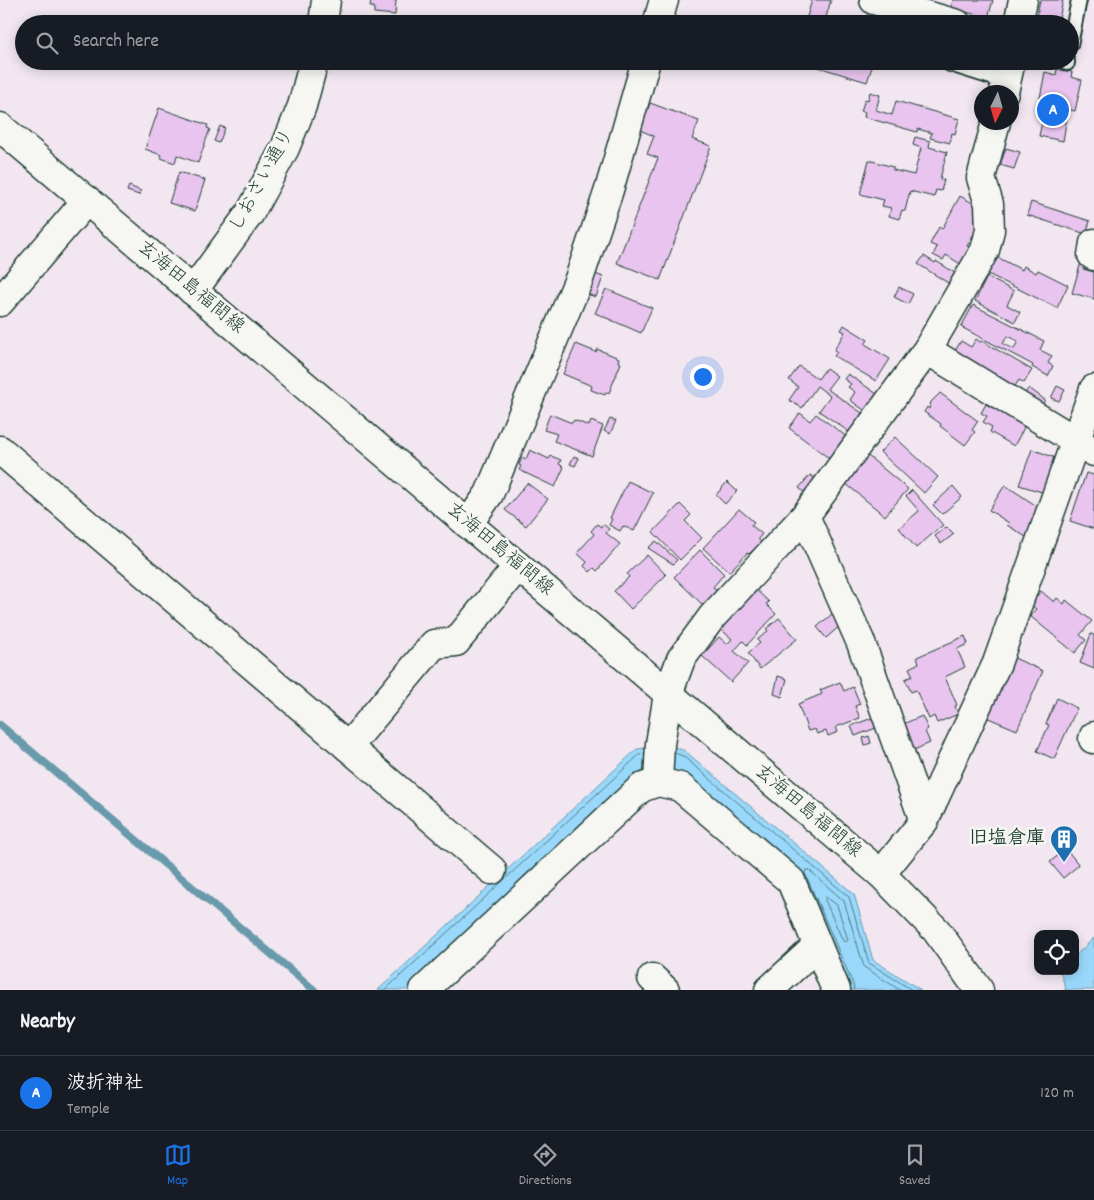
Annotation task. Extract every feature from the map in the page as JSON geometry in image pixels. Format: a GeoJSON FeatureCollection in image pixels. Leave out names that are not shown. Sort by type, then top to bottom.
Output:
{"type":"FeatureCollection","features":[{"type":"Feature","properties":{"kind":"street"},"geometry":{"type":"LineString","coordinates":[[324,15],[326,0]]}},
{"type":"Feature","properties":{"kind":"street"},"geometry":{"type":"LineString","coordinates":[[660,15],[664,0]]}},
{"type":"Feature","properties":{"kind":"street"},"geometry":{"type":"LineString","coordinates":[[874,0],[926,15]]}},
{"type":"Feature","properties":{"kind":"street"},"geometry":{"type":"LineString","coordinates":[[1020,15],[1023,0]]}},
{"type":"Feature","properties":{"kind":"street","name":"しおさい通り"},"geometry":{"type":"LineString","coordinates":[[193,291],[250,213],[285,148],[302,106],[312,70]]}},
{"type":"Feature","properties":{"kind":"street"},"geometry":{"type":"LineString","coordinates":[[468,524],[489,494],[579,279],[609,190],[643,70]]}},
{"type":"Feature","properties":{"kind":"street","name":"玄海田島福間線"},"geometry":{"type":"LineString","coordinates":[[0,127],[881,874],[936,930],[979,990]]}},
{"type":"Feature","properties":{"kind":"street"},"geometry":{"type":"LineString","coordinates":[[658,777],[660,744],[668,694],[681,659],[712,617],[805,516],[927,350],[985,250],[990,230],[988,204],[981,178],[994,130]]}},
{"type":"Feature","properties":{"kind":"street"},"geometry":{"type":"LineString","coordinates":[[0,302],[86,200]]}},
{"type":"Feature","properties":{"kind":"street"},"geometry":{"type":"LineString","coordinates":[[1094,243],[1092,255],[1094,256]]}},
{"type":"Feature","properties":{"kind":"street"},"geometry":{"type":"LineString","coordinates":[[927,350],[1085,447]]}},
{"type":"Feature","properties":{"kind":"street"},"geometry":{"type":"LineString","coordinates":[[881,874],[924,821],[997,663],[1085,447],[1094,389]]}},
{"type":"Feature","properties":{"kind":"street"},"geometry":{"type":"LineString","coordinates":[[0,450],[492,870]]}},
{"type":"Feature","properties":{"kind":"street"},"geometry":{"type":"LineString","coordinates":[[805,516],[861,643],[924,821]]}},
{"type":"Feature","properties":{"kind":"street"},"geometry":{"type":"LineString","coordinates":[[348,747],[434,644],[456,642],[518,566]]}},
{"type":"Feature","properties":{"kind":"street"},"geometry":{"type":"LineString","coordinates":[[658,777],[680,787],[791,881],[836,990]]}},
{"type":"Feature","properties":{"kind":"street"},"geometry":{"type":"LineString","coordinates":[[424,990],[640,788],[658,777]]}},
{"type":"Feature","properties":{"kind":"street"},"geometry":{"type":"LineString","coordinates":[[769,990],[817,946]]}},
{"type":"Feature","properties":{"kind":"lane"},"geometry":{"type":"LineString","coordinates":[[1076,15],[1079,0]]}},
{"type":"Feature","properties":{"kind":"lane"},"geometry":{"type":"LineString","coordinates":[[973,70],[1007,79]]}},
{"type":"Feature","properties":{"kind":"water"},"geometry":{"type":"Polygon","coordinates":[[[672,746],[685,751],[854,894],[873,960],[921,990],[844,990],[793,874],[673,772],[411,990],[378,990],[637,749],[672,746]]]}},
{"type":"Feature","properties":{"kind":"water"},"geometry":{"type":"Polygon","coordinates":[[[1094,938],[1094,990],[1064,990],[1066,989],[1061,975],[1079,975],[1079,952],[1094,938]]]}},
{"type":"Feature","properties":{"kind":"building"},"geometry":{"type":"Polygon","coordinates":[[[371,0],[396,0],[395,15],[374,13],[374,7],[370,7],[371,0]]]}},
{"type":"Feature","properties":{"kind":"building"},"geometry":{"type":"Polygon","coordinates":[[[812,0],[831,0],[827,15],[808,15],[812,0]]]}},
{"type":"Feature","properties":{"kind":"building"},"geometry":{"type":"Polygon","coordinates":[[[953,0],[993,0],[989,15],[977,15],[951,8],[953,0]]]}},
{"type":"Feature","properties":{"kind":"building"},"geometry":{"type":"Polygon","coordinates":[[[1040,0],[1063,0],[1060,15],[1037,15],[1040,0]]]}},
{"type":"Feature","properties":{"kind":"building"},"geometry":{"type":"Polygon","coordinates":[[[869,8],[889,14],[889,15],[867,15],[869,8]]]}},
{"type":"Feature","properties":{"kind":"building"},"geometry":{"type":"Polygon","coordinates":[[[828,70],[871,70],[867,82],[828,70]]]}},
{"type":"Feature","properties":{"kind":"building"},"geometry":{"type":"Polygon","coordinates":[[[1057,70],[1062,70],[1072,72],[1071,77],[1082,80],[1075,111],[1066,109],[1064,116],[1067,117],[1063,141],[1039,136],[1044,113],[1047,114],[1049,104],[1039,103],[1045,72],[1056,75],[1057,70]]]}},
{"type":"Feature","properties":{"kind":"building"},"geometry":{"type":"Polygon","coordinates":[[[870,92],[880,95],[876,110],[892,115],[896,101],[959,119],[955,134],[952,133],[950,143],[930,138],[932,133],[918,129],[917,132],[864,117],[865,112],[861,111],[865,99],[868,100],[870,92]]]}},
{"type":"Feature","properties":{"kind":"building"},"geometry":{"type":"Polygon","coordinates":[[[650,103],[699,121],[692,139],[711,146],[660,280],[617,263],[658,158],[647,154],[654,136],[640,130],[650,103]]]}},
{"type":"Feature","properties":{"kind":"building"},"geometry":{"type":"Polygon","coordinates":[[[159,108],[208,125],[207,128],[210,129],[198,163],[177,155],[175,163],[145,149],[159,108]]]}},
{"type":"Feature","properties":{"kind":"building"},"geometry":{"type":"Polygon","coordinates":[[[220,126],[225,128],[219,143],[214,141],[220,126]]]}},
{"type":"Feature","properties":{"kind":"building"},"geometry":{"type":"Polygon","coordinates":[[[915,137],[930,141],[929,147],[947,152],[940,179],[944,180],[941,191],[936,190],[934,197],[910,191],[905,211],[902,210],[899,219],[889,216],[891,208],[882,206],[884,200],[860,194],[869,160],[893,167],[893,170],[914,175],[921,148],[913,145],[915,137]]]}},
{"type":"Feature","properties":{"kind":"building"},"geometry":{"type":"Polygon","coordinates":[[[1006,148],[1020,152],[1014,169],[1000,165],[1006,148]]]}},
{"type":"Feature","properties":{"kind":"building"},"geometry":{"type":"Polygon","coordinates":[[[179,172],[205,180],[195,211],[169,203],[179,172]]]}},
{"type":"Feature","properties":{"kind":"building"},"geometry":{"type":"Polygon","coordinates":[[[129,186],[141,191],[139,195],[127,191],[129,186]]]}},
{"type":"Feature","properties":{"kind":"building"},"geometry":{"type":"Polygon","coordinates":[[[960,196],[978,206],[974,213],[977,214],[974,221],[979,225],[967,246],[971,248],[962,265],[946,255],[943,260],[933,255],[937,247],[930,244],[939,227],[942,229],[960,196]]]}},
{"type":"Feature","properties":{"kind":"building"},"geometry":{"type":"Polygon","coordinates":[[[1031,202],[1090,221],[1086,234],[1027,215],[1031,202]]]}},
{"type":"Feature","properties":{"kind":"building"},"geometry":{"type":"Polygon","coordinates":[[[924,256],[955,273],[948,283],[918,264],[924,256]]]}},
{"type":"Feature","properties":{"kind":"building"},"geometry":{"type":"Polygon","coordinates":[[[997,257],[1022,270],[1024,266],[1036,273],[1038,270],[1068,285],[1057,308],[988,274],[997,257]]]}},
{"type":"Feature","properties":{"kind":"building"},"geometry":{"type":"Polygon","coordinates":[[[1081,262],[1085,263],[1083,269],[1094,272],[1094,299],[1072,293],[1081,262]]]}},
{"type":"Feature","properties":{"kind":"building"},"geometry":{"type":"Polygon","coordinates":[[[593,273],[603,277],[596,297],[586,294],[593,273]]]}},
{"type":"Feature","properties":{"kind":"building"},"geometry":{"type":"Polygon","coordinates":[[[987,277],[1014,291],[1007,305],[1020,312],[1015,322],[975,301],[987,277]]]}},
{"type":"Feature","properties":{"kind":"building"},"geometry":{"type":"Polygon","coordinates":[[[899,287],[913,294],[908,304],[894,297],[899,287]]]}},
{"type":"Feature","properties":{"kind":"building"},"geometry":{"type":"Polygon","coordinates":[[[606,289],[652,308],[641,333],[595,313],[606,289]]]}},
{"type":"Feature","properties":{"kind":"building"},"geometry":{"type":"Polygon","coordinates":[[[973,305],[1044,341],[1040,350],[1052,356],[1048,363],[1053,366],[1048,376],[1032,367],[1033,365],[961,327],[973,305]],[[1007,336],[1003,344],[1014,349],[1018,341],[1007,336]]]}},
{"type":"Feature","properties":{"kind":"building"},"geometry":{"type":"Polygon","coordinates":[[[844,325],[868,340],[865,344],[890,359],[876,381],[834,356],[837,352],[834,350],[845,332],[841,330],[844,325]]]}},
{"type":"Feature","properties":{"kind":"building"},"geometry":{"type":"Polygon","coordinates":[[[976,339],[1032,370],[1024,383],[1019,380],[1013,389],[953,354],[961,341],[971,347],[976,339]]]}},
{"type":"Feature","properties":{"kind":"building"},"geometry":{"type":"Polygon","coordinates":[[[576,344],[596,352],[597,349],[619,358],[618,362],[621,363],[609,393],[606,392],[605,395],[591,390],[592,386],[563,374],[576,344]]]}},
{"type":"Feature","properties":{"kind":"building"},"geometry":{"type":"Polygon","coordinates":[[[799,366],[818,379],[826,368],[837,376],[827,389],[865,415],[852,434],[819,411],[830,396],[817,386],[802,408],[789,400],[798,387],[789,380],[799,366]]]}},
{"type":"Feature","properties":{"kind":"building"},"geometry":{"type":"Polygon","coordinates":[[[848,374],[880,396],[868,413],[850,400],[855,392],[848,387],[851,384],[844,379],[848,374]]]}},
{"type":"Feature","properties":{"kind":"building"},"geometry":{"type":"Polygon","coordinates":[[[1057,386],[1065,390],[1059,401],[1051,398],[1057,386]]]}},
{"type":"Feature","properties":{"kind":"building"},"geometry":{"type":"Polygon","coordinates":[[[1029,388],[1045,400],[1040,407],[1023,395],[1029,388]]]}},
{"type":"Feature","properties":{"kind":"building"},"geometry":{"type":"Polygon","coordinates":[[[940,393],[978,421],[972,430],[975,432],[965,445],[924,412],[927,407],[929,409],[931,402],[940,393]]]}},
{"type":"Feature","properties":{"kind":"building"},"geometry":{"type":"Polygon","coordinates":[[[986,404],[991,407],[993,405],[1026,424],[1014,446],[990,432],[992,427],[983,422],[987,416],[981,413],[986,404]]]}},
{"type":"Feature","properties":{"kind":"building"},"geometry":{"type":"Polygon","coordinates":[[[800,413],[810,421],[816,414],[847,437],[830,459],[789,428],[800,413]]]}},
{"type":"Feature","properties":{"kind":"building"},"geometry":{"type":"Polygon","coordinates":[[[550,414],[572,423],[574,420],[589,426],[591,421],[603,426],[592,456],[554,441],[557,434],[544,430],[550,414]]]}},
{"type":"Feature","properties":{"kind":"building"},"geometry":{"type":"Polygon","coordinates":[[[610,419],[616,421],[610,434],[604,431],[610,419]]]}},
{"type":"Feature","properties":{"kind":"building"},"geometry":{"type":"Polygon","coordinates":[[[895,437],[938,477],[924,493],[880,452],[895,437]]]}},
{"type":"Feature","properties":{"kind":"building"},"geometry":{"type":"Polygon","coordinates":[[[1032,449],[1058,459],[1045,493],[1019,485],[1032,449]]]}},
{"type":"Feature","properties":{"kind":"building"},"geometry":{"type":"Polygon","coordinates":[[[530,450],[549,459],[551,456],[561,460],[559,464],[564,467],[555,487],[519,470],[522,457],[526,459],[530,450]]]}},
{"type":"Feature","properties":{"kind":"building"},"geometry":{"type":"Polygon","coordinates":[[[574,456],[579,458],[575,466],[570,464],[574,456]]]}},
{"type":"Feature","properties":{"kind":"building"},"geometry":{"type":"Polygon","coordinates":[[[868,456],[908,489],[885,516],[845,483],[868,456]]]}},
{"type":"Feature","properties":{"kind":"building"},"geometry":{"type":"Polygon","coordinates":[[[1086,473],[1094,475],[1094,529],[1070,521],[1086,473]]]}},
{"type":"Feature","properties":{"kind":"building"},"geometry":{"type":"Polygon","coordinates":[[[810,475],[816,479],[805,493],[799,488],[810,475]]]}},
{"type":"Feature","properties":{"kind":"building"},"geometry":{"type":"Polygon","coordinates":[[[628,481],[653,493],[634,531],[623,526],[620,531],[609,525],[612,519],[610,518],[628,481]]]}},
{"type":"Feature","properties":{"kind":"building"},"geometry":{"type":"Polygon","coordinates":[[[727,482],[737,491],[725,504],[716,495],[727,482]]]}},
{"type":"Feature","properties":{"kind":"building"},"geometry":{"type":"Polygon","coordinates":[[[527,483],[548,499],[526,526],[505,510],[527,483]]]}},
{"type":"Feature","properties":{"kind":"building"},"geometry":{"type":"Polygon","coordinates":[[[1005,485],[1043,510],[1029,539],[1007,525],[1009,523],[989,510],[1005,485]]]}},
{"type":"Feature","properties":{"kind":"building"},"geometry":{"type":"Polygon","coordinates":[[[953,486],[962,497],[942,514],[933,505],[953,486]]]}},
{"type":"Feature","properties":{"kind":"building"},"geometry":{"type":"Polygon","coordinates":[[[912,490],[943,525],[916,548],[899,528],[919,511],[906,496],[912,490]]]}},
{"type":"Feature","properties":{"kind":"building"},"geometry":{"type":"Polygon","coordinates":[[[680,504],[691,515],[685,521],[702,538],[680,560],[653,532],[680,504]]]}},
{"type":"Feature","properties":{"kind":"building"},"geometry":{"type":"Polygon","coordinates":[[[739,509],[754,522],[751,525],[762,534],[758,539],[761,542],[749,554],[747,553],[729,572],[703,548],[739,509]]]}},
{"type":"Feature","properties":{"kind":"building"},"geometry":{"type":"Polygon","coordinates":[[[597,524],[601,527],[603,524],[609,529],[606,533],[620,544],[597,571],[594,568],[590,572],[584,566],[587,562],[577,553],[594,534],[591,531],[597,524]]]}},
{"type":"Feature","properties":{"kind":"building"},"geometry":{"type":"Polygon","coordinates":[[[947,527],[954,534],[941,544],[935,536],[947,527]]]}},
{"type":"Feature","properties":{"kind":"building"},"geometry":{"type":"Polygon","coordinates":[[[656,541],[677,560],[673,564],[648,548],[656,541]]]}},
{"type":"Feature","properties":{"kind":"building"},"geometry":{"type":"Polygon","coordinates":[[[700,550],[724,574],[713,587],[721,594],[707,609],[674,577],[700,550]]]}},
{"type":"Feature","properties":{"kind":"building"},"geometry":{"type":"Polygon","coordinates":[[[647,555],[666,575],[631,609],[614,591],[629,577],[627,574],[647,555]]]}},
{"type":"Feature","properties":{"kind":"building"},"geometry":{"type":"Polygon","coordinates":[[[752,586],[769,602],[766,604],[776,614],[747,645],[743,641],[734,651],[748,663],[731,682],[702,656],[719,637],[727,644],[732,639],[716,625],[752,586]]]}},
{"type":"Feature","properties":{"kind":"building"},"geometry":{"type":"Polygon","coordinates":[[[1041,591],[1054,602],[1057,598],[1064,604],[1066,600],[1092,621],[1080,635],[1086,640],[1075,653],[1030,616],[1036,609],[1030,604],[1041,591]]]}},
{"type":"Feature","properties":{"kind":"building"},"geometry":{"type":"Polygon","coordinates":[[[832,614],[841,625],[826,638],[817,627],[832,614]]]}},
{"type":"Feature","properties":{"kind":"building"},"geometry":{"type":"Polygon","coordinates":[[[779,618],[797,639],[760,669],[748,653],[760,643],[757,640],[768,631],[766,629],[779,618]]]}},
{"type":"Feature","properties":{"kind":"building"},"geometry":{"type":"Polygon","coordinates":[[[1091,634],[1094,635],[1094,669],[1080,663],[1091,634]]]}},
{"type":"Feature","properties":{"kind":"building"},"geometry":{"type":"Polygon","coordinates":[[[965,636],[968,644],[957,649],[965,667],[945,677],[957,705],[955,706],[958,714],[937,723],[934,716],[929,719],[916,690],[911,692],[905,679],[913,676],[909,668],[919,663],[917,657],[965,636]]]}},
{"type":"Feature","properties":{"kind":"building"},"geometry":{"type":"Polygon","coordinates":[[[1012,657],[1043,671],[1017,730],[986,717],[1012,657]]]}},
{"type":"Feature","properties":{"kind":"building"},"geometry":{"type":"Polygon","coordinates":[[[778,676],[787,679],[782,697],[774,694],[778,676]]]}},
{"type":"Feature","properties":{"kind":"building"},"geometry":{"type":"Polygon","coordinates":[[[840,682],[844,691],[853,687],[860,704],[855,706],[860,718],[836,727],[838,732],[828,736],[826,731],[817,734],[815,729],[808,731],[798,704],[822,694],[820,690],[840,682]]]}},
{"type":"Feature","properties":{"kind":"building"},"geometry":{"type":"Polygon","coordinates":[[[1057,698],[1077,708],[1054,759],[1037,751],[1049,725],[1046,724],[1057,698]]]}},
{"type":"Feature","properties":{"kind":"building"},"geometry":{"type":"Polygon","coordinates":[[[922,716],[928,729],[925,731],[930,743],[914,750],[903,724],[922,716]]]}},
{"type":"Feature","properties":{"kind":"building"},"geometry":{"type":"Polygon","coordinates":[[[872,718],[876,728],[855,736],[851,726],[872,718]]]}},
{"type":"Feature","properties":{"kind":"building"},"geometry":{"type":"Polygon","coordinates":[[[869,736],[871,743],[865,745],[863,738],[869,736]]]}},
{"type":"Feature","properties":{"kind":"building","name":"旧塩倉庫"},"geometry":{"type":"Polygon","coordinates":[[[1066,849],[1079,865],[1063,878],[1050,862],[1066,849]]]}},
{"type":"Feature","properties":{"kind":"waterway"},"geometry":{"type":"LineString","coordinates":[[0,725],[314,990]]}},
{"type":"Feature","properties":{"kind":"place","name":"波折神社"},"geometry":{"type":"Point","coordinates":[1053,110]}},
{"type":"Feature","properties":{"kind":"place","name":"旧塩倉庫"},"geometry":{"type":"Point","coordinates":[1064,863]}}]}
